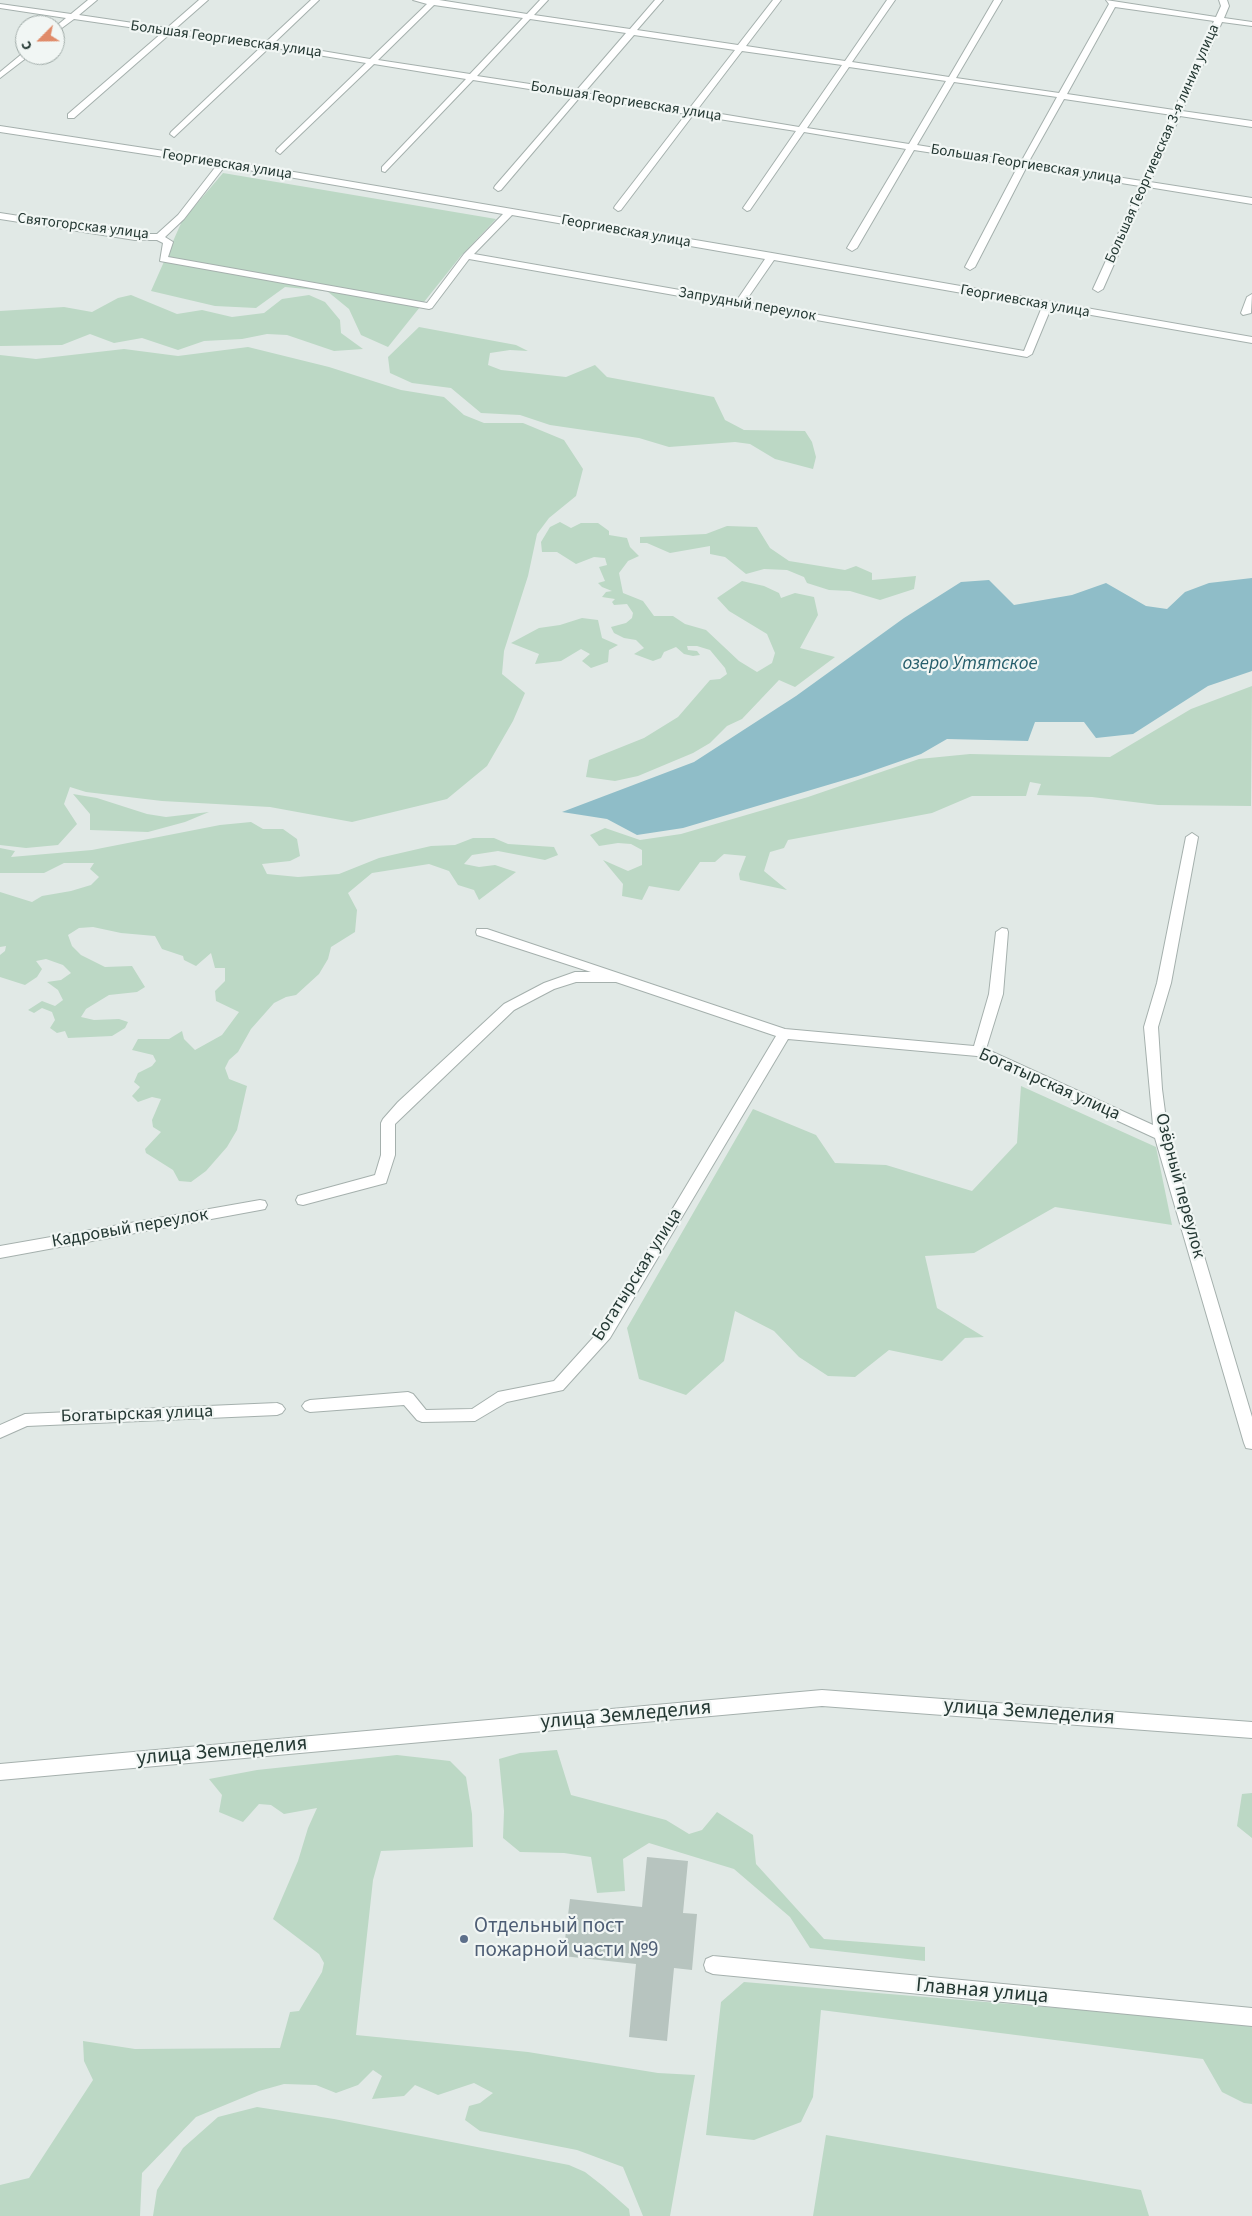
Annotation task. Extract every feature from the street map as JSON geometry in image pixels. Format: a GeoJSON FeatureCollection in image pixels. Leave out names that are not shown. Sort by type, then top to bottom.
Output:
{"type":"FeatureCollection","features":[{"type":"Feature","properties":{"kind":"street"},"geometry":{"type":"LineString","coordinates":[[65,23],[93,0]]}},
{"type":"Feature","properties":{"kind":"street"},"geometry":{"type":"LineString","coordinates":[[71,116],[204,0]]}},
{"type":"Feature","properties":{"kind":"street"},"geometry":{"type":"LineString","coordinates":[[174,134],[269,46],[315,0]]}},
{"type":"Feature","properties":{"kind":"street"},"geometry":{"type":"LineString","coordinates":[[417,0],[434,1],[1252,124]]}},
{"type":"Feature","properties":{"kind":"street"},"geometry":{"type":"LineString","coordinates":[[386,169],[544,0]]}},
{"type":"Feature","properties":{"kind":"street"},"geometry":{"type":"LineString","coordinates":[[498,188],[659,0]]}},
{"type":"Feature","properties":{"kind":"street"},"geometry":{"type":"LineString","coordinates":[[618,208],[777,0]]}},
{"type":"Feature","properties":{"kind":"street"},"geometry":{"type":"LineString","coordinates":[[747,208],[890,0]]}},
{"type":"Feature","properties":{"kind":"street"},"geometry":{"type":"LineString","coordinates":[[852,248],[998,0]]}},
{"type":"Feature","properties":{"kind":"street","name":"Большая Георгиевская 3-я линия улица"},"geometry":{"type":"LineString","coordinates":[[1098,288],[1146,185],[1176,112],[1224,6],[1223,0]]}},
{"type":"Feature","properties":{"kind":"street"},"geometry":{"type":"LineString","coordinates":[[280,151],[434,1]]}},
{"type":"Feature","properties":{"kind":"street"},"geometry":{"type":"LineString","coordinates":[[970,267],[1112,2],[1252,24]]}},
{"type":"Feature","properties":{"kind":"street","name":"Большая Георгиевская улица"},"geometry":{"type":"LineString","coordinates":[[0,6],[269,46],[1252,201]]}},
{"type":"Feature","properties":{"kind":"street"},"geometry":{"type":"LineString","coordinates":[[0,76],[15,64]]}},
{"type":"Feature","properties":{"kind":"street","name":"Георгиевская улица"},"geometry":{"type":"LineString","coordinates":[[0,129],[223,164],[772,256],[1047,306],[1252,340]]}},
{"type":"Feature","properties":{"kind":"street","name":"Святогорская улица"},"geometry":{"type":"LineString","coordinates":[[0,216],[116,234],[159,237],[181,217],[223,164]]}},
{"type":"Feature","properties":{"kind":"street"},"geometry":{"type":"LineString","coordinates":[[159,237],[168,242],[163,259],[428,306],[467,256],[510,212]]}},
{"type":"Feature","properties":{"kind":"street","name":"Запрудный переулок"},"geometry":{"type":"LineString","coordinates":[[467,256],[1027,354],[1047,306]]}},
{"type":"Feature","properties":{"kind":"street"},"geometry":{"type":"LineString","coordinates":[[740,303],[772,256]]}},
{"type":"Feature","properties":{"kind":"street"},"geometry":{"type":"LineString","coordinates":[[1246,313],[1252,297]]}},
{"type":"Feature","properties":{"kind":"street","name":"Озёрный переулок"},"geometry":{"type":"LineString","coordinates":[[1192,837],[1164,983],[1151,1027],[1155,1089],[1161,1135],[1252,1442]]}},
{"type":"Feature","properties":{"kind":"street","name":"Богатырская улица"},"geometry":{"type":"LineString","coordinates":[[482,932],[784,1034],[979,1051],[1161,1135]]}},
{"type":"Feature","properties":{"kind":"street"},"geometry":{"type":"LineString","coordinates":[[979,1051],[996,994],[1002,932]]}},
{"type":"Feature","properties":{"kind":"street","name":"Богатырская улица"},"geometry":{"type":"LineString","coordinates":[[303,1200],[381,1179],[388,1155],[388,1123],[403,1106],[509,1008],[549,986],[575,977],[617,977]]}},
{"type":"Feature","properties":{"kind":"street","name":"Богатырская улица"},"geometry":{"type":"LineString","coordinates":[[310,1406],[408,1398],[422,1416],[475,1415],[503,1396],[558,1386],[605,1334],[784,1034]]}},
{"type":"Feature","properties":{"kind":"street","name":"Кадровый переулок"},"geometry":{"type":"LineString","coordinates":[[0,1252],[260,1206]]}},
{"type":"Feature","properties":{"kind":"street","name":"Богатырская улица"},"geometry":{"type":"LineString","coordinates":[[0,1432],[25,1420],[277,1409]]}},
{"type":"Feature","properties":{"kind":"street","name":"улица Земледелия"},"geometry":{"type":"LineString","coordinates":[[0,1772],[822,1698],[1252,1730]]}},
{"type":"Feature","properties":{"kind":"street","name":"Главная улица"},"geometry":{"type":"LineString","coordinates":[[713,1966],[1252,2017]]}},
{"type":"Feature","properties":{"kind":"green space"},"geometry":{"type":"Polygon","coordinates":[[[223,173],[496,219],[460,257],[388,347],[361,335],[349,309],[327,291],[285,287],[256,308],[215,306],[151,291],[182,221],[223,173]]]}},
{"type":"Feature","properties":{"kind":"green space"},"geometry":{"type":"Polygon","coordinates":[[[131,295],[177,314],[202,310],[232,317],[264,313],[282,299],[309,295],[325,302],[340,320],[341,333],[363,349],[334,351],[287,335],[267,334],[242,339],[204,341],[178,350],[142,338],[114,343],[90,334],[62,345],[0,346],[0,311],[64,307],[92,312],[118,298],[131,295]]]}},
{"type":"Feature","properties":{"kind":"green space"},"geometry":{"type":"Polygon","coordinates":[[[419,327],[516,345],[528,351],[510,350],[490,353],[488,365],[501,370],[566,377],[595,365],[607,377],[714,397],[725,420],[744,430],[805,431],[812,442],[816,457],[813,469],[775,459],[750,444],[735,442],[669,447],[639,438],[550,425],[520,415],[481,413],[451,388],[412,383],[390,373],[388,357],[419,327]]]}},
{"type":"Feature","properties":{"kind":"green space"},"geometry":{"type":"Polygon","coordinates":[[[248,347],[329,367],[401,390],[444,397],[464,415],[484,423],[523,423],[564,440],[583,469],[576,496],[549,518],[537,534],[528,576],[504,651],[502,674],[525,693],[513,721],[487,766],[447,799],[352,822],[270,807],[162,801],[86,792],[70,787],[64,804],[77,824],[58,845],[26,848],[0,845],[0,355],[36,359],[124,349],[178,356],[248,347]]]}},
{"type":"Feature","properties":{"kind":"green space"},"geometry":{"type":"Polygon","coordinates":[[[560,522],[571,528],[581,523],[598,523],[609,531],[609,535],[627,538],[630,547],[639,556],[628,561],[619,573],[623,593],[643,601],[654,616],[673,616],[685,624],[706,630],[739,661],[757,672],[772,663],[775,653],[767,634],[729,611],[717,598],[742,581],[764,586],[779,593],[781,598],[795,593],[814,597],[818,615],[800,648],[835,657],[795,687],[779,680],[742,719],[727,726],[710,743],[693,753],[638,776],[615,781],[586,777],[589,760],[644,738],[678,717],[710,680],[720,679],[727,674],[725,668],[710,650],[697,646],[687,646],[688,650],[697,651],[700,655],[684,654],[676,647],[664,652],[661,658],[653,661],[634,654],[644,648],[636,640],[624,638],[614,633],[611,627],[626,623],[632,618],[633,613],[627,604],[614,605],[612,602],[615,599],[602,597],[606,592],[612,591],[598,583],[605,581],[599,567],[607,565],[605,558],[594,557],[576,564],[557,552],[542,552],[541,542],[550,527],[560,522]]]}},
{"type":"Feature","properties":{"kind":"green space"},"geometry":{"type":"Polygon","coordinates":[[[727,526],[757,527],[770,548],[789,561],[845,570],[856,566],[872,573],[872,580],[916,576],[914,589],[880,600],[850,591],[829,590],[807,583],[804,577],[787,570],[764,569],[746,574],[725,557],[710,554],[710,546],[670,553],[647,543],[640,543],[640,537],[706,534],[727,526]]]}},
{"type":"Feature","properties":{"kind":"green space"},"geometry":{"type":"Polygon","coordinates":[[[582,618],[598,620],[602,638],[618,645],[609,650],[608,662],[591,668],[582,661],[590,654],[581,649],[561,661],[535,664],[539,654],[511,643],[539,628],[560,625],[582,618]]]}},
{"type":"Feature","properties":{"kind":"green space"},"geometry":{"type":"Polygon","coordinates":[[[1252,686],[1251,806],[1158,805],[1092,797],[1037,795],[1041,784],[1030,782],[1026,796],[972,796],[932,813],[788,840],[784,848],[770,852],[764,871],[787,890],[740,880],[739,874],[746,856],[724,854],[715,862],[700,862],[679,891],[649,886],[642,900],[622,896],[623,884],[603,860],[628,871],[642,865],[642,850],[631,844],[618,843],[599,846],[590,835],[605,828],[640,840],[681,834],[808,797],[919,759],[970,754],[1110,757],[1191,709],[1252,686]]]}},
{"type":"Feature","properties":{"kind":"green space"},"geometry":{"type":"Polygon","coordinates":[[[73,794],[97,798],[147,814],[166,817],[209,812],[185,822],[148,832],[90,830],[90,814],[73,794]]]}},
{"type":"Feature","properties":{"kind":"green space"},"geometry":{"type":"Polygon","coordinates":[[[251,822],[263,829],[283,829],[297,839],[300,856],[290,861],[262,864],[267,874],[298,877],[339,874],[379,858],[431,846],[455,845],[473,838],[494,838],[508,844],[554,847],[558,855],[545,860],[498,851],[472,855],[464,864],[479,867],[495,865],[516,872],[479,900],[474,890],[458,885],[449,871],[429,864],[372,873],[348,893],[357,910],[355,932],[331,947],[328,959],[319,974],[296,995],[286,997],[274,1003],[251,1029],[238,1052],[229,1060],[225,1068],[229,1079],[247,1086],[237,1130],[227,1147],[206,1171],[191,1182],[179,1181],[173,1170],[146,1153],[145,1149],[161,1132],[153,1127],[152,1120],[161,1099],[152,1097],[138,1102],[132,1096],[140,1087],[134,1082],[138,1073],[152,1066],[156,1061],[153,1055],[132,1050],[138,1039],[169,1039],[182,1031],[184,1039],[195,1050],[222,1035],[239,1012],[216,1001],[215,991],[225,981],[225,968],[215,968],[211,953],[196,966],[184,960],[183,956],[162,949],[155,936],[121,933],[93,927],[79,928],[68,935],[72,946],[81,955],[105,967],[132,966],[145,987],[137,992],[109,995],[86,1009],[81,1017],[94,1020],[119,1019],[128,1022],[125,1028],[112,1036],[68,1038],[65,1031],[57,1033],[50,1028],[55,1020],[52,1012],[42,1008],[34,1013],[28,1010],[42,1001],[55,1006],[63,1000],[58,990],[47,982],[61,980],[71,973],[63,965],[46,959],[36,961],[42,969],[37,977],[25,985],[0,977],[0,955],[5,951],[6,946],[0,947],[0,892],[32,902],[42,896],[91,885],[99,877],[90,869],[94,863],[64,863],[44,873],[0,873],[0,848],[15,851],[11,857],[92,850],[220,825],[251,822]]]}},
{"type":"Feature","properties":{"kind":"green space"},"geometry":{"type":"Polygon","coordinates":[[[1021,1086],[1156,1147],[1172,1225],[1055,1207],[974,1253],[925,1256],[937,1308],[984,1337],[965,1338],[942,1361],[889,1350],[855,1377],[828,1376],[799,1357],[774,1331],[735,1311],[724,1361],[686,1395],[639,1379],[627,1328],[753,1109],[816,1135],[835,1163],[886,1165],[972,1191],[1017,1143],[1021,1086]]]}},
{"type":"Feature","properties":{"kind":"green space"},"geometry":{"type":"Polygon","coordinates":[[[557,1750],[571,1795],[666,1820],[689,1834],[702,1830],[717,1812],[753,1835],[756,1864],[824,1939],[925,1947],[925,1961],[810,1948],[790,1917],[734,1869],[649,1843],[623,1859],[625,1891],[597,1893],[591,1857],[564,1853],[520,1852],[503,1838],[504,1811],[499,1759],[520,1753],[557,1750]]]}},
{"type":"Feature","properties":{"kind":"green space"},"geometry":{"type":"Polygon","coordinates":[[[397,1755],[450,1761],[466,1777],[472,1814],[473,1847],[381,1851],[373,1880],[356,2035],[528,2052],[658,2073],[695,2075],[670,2216],[643,2216],[623,2167],[577,2150],[480,2131],[465,2120],[469,2106],[480,2103],[493,2093],[474,2083],[438,2095],[415,2085],[404,2096],[372,2099],[382,2076],[373,2070],[358,2085],[336,2093],[316,2085],[284,2084],[259,2091],[196,2117],[142,2173],[140,2216],[0,2216],[0,2185],[29,2178],[93,2080],[84,2061],[83,2041],[135,2049],[280,2048],[290,2012],[299,2011],[322,1972],[324,1963],[319,1954],[273,1919],[298,1861],[308,1828],[317,1808],[284,1814],[271,1805],[259,1804],[243,1822],[219,1812],[222,1795],[209,1779],[257,1770],[397,1755]]]}},
{"type":"Feature","properties":{"kind":"green space"},"geometry":{"type":"Polygon","coordinates":[[[1252,1793],[1252,1838],[1237,1826],[1242,1794],[1252,1793]]]}},
{"type":"Feature","properties":{"kind":"green space"},"geometry":{"type":"Polygon","coordinates":[[[744,1982],[1252,2024],[1252,2104],[1244,2103],[1222,2092],[1203,2059],[821,2010],[813,2097],[801,2122],[754,2140],[706,2135],[721,2002],[744,1982]]]}},
{"type":"Feature","properties":{"kind":"green space"},"geometry":{"type":"Polygon","coordinates":[[[257,2107],[334,2119],[569,2165],[585,2172],[603,2186],[629,2209],[630,2216],[153,2216],[157,2190],[183,2148],[218,2117],[257,2107]]]}},
{"type":"Feature","properties":{"kind":"green space"},"geometry":{"type":"Polygon","coordinates":[[[826,2135],[1141,2190],[1149,2216],[813,2216],[826,2135]]]}},
{"type":"Feature","properties":{"kind":"water","name":"озеро Утятское"},"geometry":{"type":"Polygon","coordinates":[[[1252,578],[1252,671],[1208,686],[1133,734],[1096,738],[1084,722],[1035,722],[1028,741],[947,739],[921,754],[858,776],[683,828],[637,835],[607,819],[562,812],[694,762],[796,696],[904,618],[961,582],[989,580],[1014,605],[1072,595],[1106,583],[1146,606],[1167,609],[1185,592],[1209,583],[1252,578]]]}},
{"type":"Feature","properties":{"kind":"building"},"geometry":{"type":"Polygon","coordinates":[[[647,1857],[688,1861],[683,1913],[697,1914],[692,1970],[674,1968],[667,2041],[629,2037],[636,1964],[563,1956],[570,1899],[642,1907],[647,1857]]]}},
{"type":"Feature","properties":{"kind":"place","name":"Отдельный пост пожарной части №9"},"geometry":{"type":"Point","coordinates":[464,1939]}}]}
